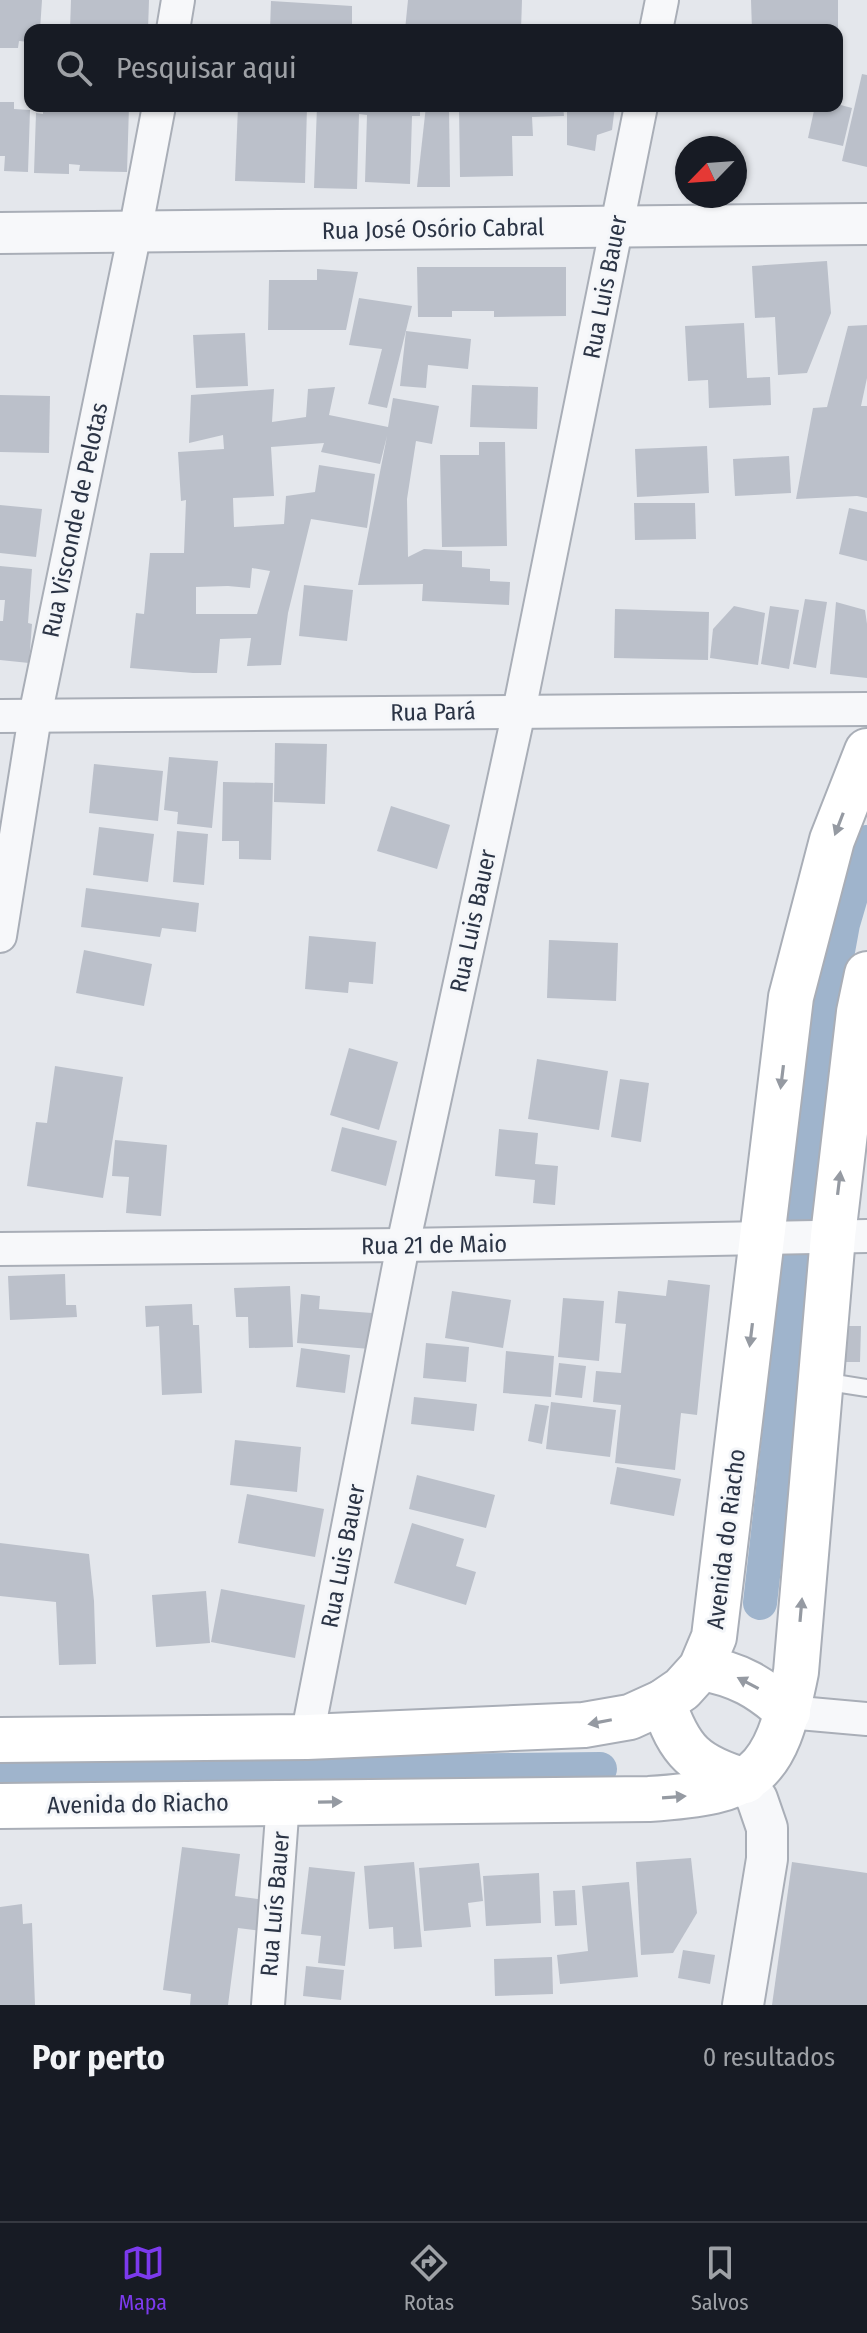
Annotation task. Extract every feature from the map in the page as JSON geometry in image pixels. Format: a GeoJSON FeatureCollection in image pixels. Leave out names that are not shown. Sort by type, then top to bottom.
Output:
{"type":"FeatureCollection","features":[{"type":"Feature","properties":{"kind":"main road","name":"Avenida do Riacho"},"geometry":{"type":"LineString","coordinates":[[0,1806],[649,1799],[720,1791],[745,1781],[762,1766],[777,1742],[788,1712],[796,1672],[820,1381],[791,997],[832,840],[867,751]]}},
{"type":"Feature","properties":{"kind":"main road","name":"Avenida do Riacho"},"geometry":{"type":"LineString","coordinates":[[0,1740],[307,1737],[584,1725],[630,1717],[663,1702],[682,1689],[701,1668],[714,1637],[810,1237],[867,974]]}},
{"type":"Feature","properties":{"kind":"main road"},"geometry":{"type":"LineString","coordinates":[[701,1668],[725,1672],[746,1681],[788,1712]]}},
{"type":"Feature","properties":{"kind":"main road"},"geometry":{"type":"LineString","coordinates":[[663,1702],[681,1744],[698,1762],[721,1774],[745,1781]]}},
{"type":"Feature","properties":{"kind":"street"},"geometry":{"type":"LineString","coordinates":[[174,24],[178,0]]}},
{"type":"Feature","properties":{"kind":"street"},"geometry":{"type":"LineString","coordinates":[[657,24],[662,0]]}},
{"type":"Feature","properties":{"kind":"street","name":"Rua Visconde de Pelotas"},"geometry":{"type":"LineString","coordinates":[[0,936],[35,716],[158,112]]}},
{"type":"Feature","properties":{"kind":"street","name":"Rua Luis Bauer"},"geometry":{"type":"LineString","coordinates":[[307,1737],[403,1245],[519,711],[640,112]]}},
{"type":"Feature","properties":{"kind":"street","name":"Rua José Osório Cabral"},"geometry":{"type":"LineString","coordinates":[[0,233],[867,224]]}},
{"type":"Feature","properties":{"kind":"street","name":"Rua Pará"},"geometry":{"type":"LineString","coordinates":[[0,716],[867,709]]}},
{"type":"Feature","properties":{"kind":"street","name":"Rua 21 de Maio"},"geometry":{"type":"LineString","coordinates":[[0,1249],[810,1237]]}},
{"type":"Feature","properties":{"kind":"street"},"geometry":{"type":"LineString","coordinates":[[788,1712],[867,1719]]}},
{"type":"Feature","properties":{"kind":"street"},"geometry":{"type":"LineString","coordinates":[[743,2005],[767,1859],[767,1828],[757,1799],[745,1781]]}},
{"type":"Feature","properties":{"kind":"street","name":"Rua Luís Bauer"},"geometry":{"type":"LineString","coordinates":[[268,2005],[283,1802]]}},
{"type":"Feature","properties":{"kind":"lane"},"geometry":{"type":"LineString","coordinates":[[820,1381],[867,1388]]}},
{"type":"Feature","properties":{"kind":"building"},"geometry":{"type":"Polygon","coordinates":[[[0,0],[42,0],[40,24],[24,24],[24,41],[19,41],[18,48],[0,48],[0,0]]]}},
{"type":"Feature","properties":{"kind":"building"},"geometry":{"type":"Polygon","coordinates":[[[71,0],[149,0],[148,24],[70,24],[71,0]]]}},
{"type":"Feature","properties":{"kind":"building"},"geometry":{"type":"Polygon","coordinates":[[[408,0],[522,0],[521,24],[406,24],[408,0]]]}},
{"type":"Feature","properties":{"kind":"building"},"geometry":{"type":"Polygon","coordinates":[[[751,0],[838,0],[838,24],[752,24],[751,0]]]}},
{"type":"Feature","properties":{"kind":"building"},"geometry":{"type":"Polygon","coordinates":[[[271,1],[352,6],[352,24],[270,24],[271,1]]]}},
{"type":"Feature","properties":{"kind":"building"},"geometry":{"type":"Polygon","coordinates":[[[862,74],[867,75],[867,167],[842,161],[862,74]]]}},
{"type":"Feature","properties":{"kind":"building"},"geometry":{"type":"Polygon","coordinates":[[[0,102],[14,102],[14,109],[30,112],[28,172],[4,171],[5,156],[0,156],[0,102]]]}},
{"type":"Feature","properties":{"kind":"building"},"geometry":{"type":"Polygon","coordinates":[[[843,106],[852,108],[843,146],[808,138],[814,112],[843,112],[843,106]]]}},
{"type":"Feature","properties":{"kind":"building"},"geometry":{"type":"Polygon","coordinates":[[[129,112],[127,172],[79,171],[80,165],[69,164],[69,174],[34,173],[36,113],[129,112]]]}},
{"type":"Feature","properties":{"kind":"building"},"geometry":{"type":"Polygon","coordinates":[[[238,112],[307,112],[305,183],[235,181],[238,112]]]}},
{"type":"Feature","properties":{"kind":"building"},"geometry":{"type":"Polygon","coordinates":[[[317,112],[420,112],[420,116],[412,116],[410,184],[365,182],[367,115],[359,114],[357,189],[314,188],[317,112]]]}},
{"type":"Feature","properties":{"kind":"building"},"geometry":{"type":"Polygon","coordinates":[[[425,112],[449,112],[450,187],[417,187],[425,112]]]}},
{"type":"Feature","properties":{"kind":"building"},"geometry":{"type":"Polygon","coordinates":[[[459,112],[564,112],[564,116],[532,117],[533,136],[512,136],[513,176],[460,177],[459,112]]]}},
{"type":"Feature","properties":{"kind":"building"},"geometry":{"type":"Polygon","coordinates":[[[567,112],[614,112],[612,130],[597,135],[595,151],[567,145],[567,112]]]}},
{"type":"Feature","properties":{"kind":"building"},"geometry":{"type":"Polygon","coordinates":[[[827,261],[831,313],[807,373],[778,375],[775,317],[755,318],[752,266],[827,261]]]}},
{"type":"Feature","properties":{"kind":"building"},"geometry":{"type":"Polygon","coordinates":[[[417,267],[566,267],[566,316],[494,317],[494,311],[452,311],[452,317],[418,317],[417,267]]]}},
{"type":"Feature","properties":{"kind":"building"},"geometry":{"type":"Polygon","coordinates":[[[317,269],[358,272],[346,330],[268,330],[269,280],[317,280],[317,269]]]}},
{"type":"Feature","properties":{"kind":"building"},"geometry":{"type":"Polygon","coordinates":[[[359,298],[412,306],[387,408],[368,404],[382,349],[349,345],[359,298]]]}},
{"type":"Feature","properties":{"kind":"building"},"geometry":{"type":"Polygon","coordinates":[[[744,323],[747,378],[770,377],[771,405],[709,408],[708,380],[688,381],[685,326],[744,323]]]}},
{"type":"Feature","properties":{"kind":"building"},"geometry":{"type":"Polygon","coordinates":[[[867,325],[867,378],[861,406],[867,406],[867,498],[796,499],[813,408],[827,407],[848,326],[867,325]]]}},
{"type":"Feature","properties":{"kind":"building"},"geometry":{"type":"Polygon","coordinates":[[[406,331],[471,339],[468,369],[428,365],[426,388],[400,386],[406,331]]]}},
{"type":"Feature","properties":{"kind":"building"},"geometry":{"type":"Polygon","coordinates":[[[245,333],[248,386],[196,388],[193,335],[245,333]]]}},
{"type":"Feature","properties":{"kind":"building"},"geometry":{"type":"Polygon","coordinates":[[[472,385],[538,387],[537,429],[470,427],[472,385]]]}},
{"type":"Feature","properties":{"kind":"building"},"geometry":{"type":"Polygon","coordinates":[[[335,387],[329,415],[388,427],[393,398],[439,406],[432,444],[416,441],[407,499],[408,557],[424,549],[462,551],[462,567],[490,569],[490,581],[510,582],[509,605],[422,601],[423,584],[358,585],[387,436],[380,464],[321,452],[324,443],[271,447],[274,496],[233,498],[234,527],[284,524],[286,496],[315,492],[319,465],[375,474],[367,528],[311,519],[288,613],[281,665],[247,666],[251,638],[220,639],[217,673],[130,668],[136,613],[144,614],[150,553],[184,553],[186,500],[181,501],[178,452],[224,449],[223,435],[189,443],[191,395],[274,389],[272,422],[306,417],[308,389],[335,387]],[[252,568],[250,588],[196,587],[196,614],[257,614],[270,571],[252,568]]]}},
{"type":"Feature","properties":{"kind":"building"},"geometry":{"type":"Polygon","coordinates":[[[0,395],[50,396],[49,453],[0,452],[0,395]]]}},
{"type":"Feature","properties":{"kind":"building"},"geometry":{"type":"Polygon","coordinates":[[[479,442],[505,442],[507,546],[442,547],[440,455],[479,455],[479,442]]]}},
{"type":"Feature","properties":{"kind":"building"},"geometry":{"type":"Polygon","coordinates":[[[707,446],[709,493],[637,497],[635,449],[707,446]]]}},
{"type":"Feature","properties":{"kind":"building"},"geometry":{"type":"Polygon","coordinates":[[[789,456],[791,493],[735,496],[733,459],[789,456]]]}},
{"type":"Feature","properties":{"kind":"building"},"geometry":{"type":"Polygon","coordinates":[[[634,503],[695,503],[696,539],[635,540],[634,503]]]}},
{"type":"Feature","properties":{"kind":"building"},"geometry":{"type":"Polygon","coordinates":[[[0,505],[42,509],[36,557],[0,553],[0,505]]]}},
{"type":"Feature","properties":{"kind":"building"},"geometry":{"type":"Polygon","coordinates":[[[849,508],[867,512],[867,561],[839,554],[849,508]]]}},
{"type":"Feature","properties":{"kind":"building"},"geometry":{"type":"Polygon","coordinates":[[[0,566],[32,569],[29,663],[0,660],[0,621],[3,621],[5,600],[0,600],[0,566]]]}},
{"type":"Feature","properties":{"kind":"building"},"geometry":{"type":"Polygon","coordinates":[[[304,585],[353,590],[347,641],[299,636],[304,585]]]}},
{"type":"Feature","properties":{"kind":"building"},"geometry":{"type":"Polygon","coordinates":[[[805,599],[827,602],[816,668],[793,664],[805,599]]]}},
{"type":"Feature","properties":{"kind":"building"},"geometry":{"type":"Polygon","coordinates":[[[836,602],[865,610],[867,678],[830,674],[836,602]]]}},
{"type":"Feature","properties":{"kind":"building"},"geometry":{"type":"Polygon","coordinates":[[[734,606],[765,613],[758,665],[710,658],[713,629],[734,606]]]}},
{"type":"Feature","properties":{"kind":"building"},"geometry":{"type":"Polygon","coordinates":[[[770,606],[799,610],[789,669],[761,664],[770,606]]]}},
{"type":"Feature","properties":{"kind":"building"},"geometry":{"type":"Polygon","coordinates":[[[615,609],[709,612],[708,660],[614,658],[615,609]]]}},
{"type":"Feature","properties":{"kind":"building"},"geometry":{"type":"Polygon","coordinates":[[[275,743],[327,744],[325,804],[274,802],[275,743]]]}},
{"type":"Feature","properties":{"kind":"building"},"geometry":{"type":"Polygon","coordinates":[[[169,757],[218,761],[212,828],[177,824],[178,812],[164,810],[169,757]]]}},
{"type":"Feature","properties":{"kind":"building"},"geometry":{"type":"Polygon","coordinates":[[[94,764],[163,771],[158,821],[89,813],[94,764]]]}},
{"type":"Feature","properties":{"kind":"building"},"geometry":{"type":"Polygon","coordinates":[[[223,782],[273,783],[271,860],[239,859],[239,841],[222,841],[223,782]]]}},
{"type":"Feature","properties":{"kind":"building"},"geometry":{"type":"Polygon","coordinates":[[[391,806],[450,825],[437,869],[377,851],[391,806]]]}},
{"type":"Feature","properties":{"kind":"building"},"geometry":{"type":"Polygon","coordinates":[[[99,827],[154,834],[148,882],[93,875],[99,827]]]}},
{"type":"Feature","properties":{"kind":"building"},"geometry":{"type":"Polygon","coordinates":[[[177,831],[208,834],[204,885],[173,882],[177,831]]]}},
{"type":"Feature","properties":{"kind":"building"},"geometry":{"type":"Polygon","coordinates":[[[86,888],[199,903],[196,932],[162,928],[160,937],[81,927],[86,888]]]}},
{"type":"Feature","properties":{"kind":"building"},"geometry":{"type":"Polygon","coordinates":[[[309,936],[376,942],[373,984],[349,982],[348,993],[305,989],[309,936]]]}},
{"type":"Feature","properties":{"kind":"building"},"geometry":{"type":"Polygon","coordinates":[[[549,940],[618,943],[616,1001],[547,998],[549,940]]]}},
{"type":"Feature","properties":{"kind":"building"},"geometry":{"type":"Polygon","coordinates":[[[84,950],[152,964],[144,1006],[76,993],[84,950]]]}},
{"type":"Feature","properties":{"kind":"building"},"geometry":{"type":"Polygon","coordinates":[[[349,1048],[398,1062],[379,1130],[330,1115],[349,1048]]]}},
{"type":"Feature","properties":{"kind":"building"},"geometry":{"type":"Polygon","coordinates":[[[537,1059],[608,1071],[599,1130],[528,1119],[537,1059]]]}},
{"type":"Feature","properties":{"kind":"building"},"geometry":{"type":"Polygon","coordinates":[[[55,1066],[123,1077],[103,1198],[27,1186],[36,1122],[47,1123],[55,1066]]]}},
{"type":"Feature","properties":{"kind":"building"},"geometry":{"type":"Polygon","coordinates":[[[620,1079],[649,1083],[641,1142],[611,1137],[620,1079]]]}},
{"type":"Feature","properties":{"kind":"building"},"geometry":{"type":"Polygon","coordinates":[[[342,1127],[397,1141],[386,1186],[331,1171],[342,1127]]]}},
{"type":"Feature","properties":{"kind":"building"},"geometry":{"type":"Polygon","coordinates":[[[499,1129],[538,1133],[535,1164],[558,1166],[555,1205],[533,1203],[535,1180],[495,1176],[499,1129]]]}},
{"type":"Feature","properties":{"kind":"building"},"geometry":{"type":"Polygon","coordinates":[[[115,1140],[167,1145],[161,1216],[126,1213],[129,1177],[112,1176],[115,1140]]]}},
{"type":"Feature","properties":{"kind":"building"},"geometry":{"type":"Polygon","coordinates":[[[65,1274],[66,1305],[76,1305],[77,1317],[10,1320],[8,1276],[65,1274]]]}},
{"type":"Feature","properties":{"kind":"building"},"geometry":{"type":"Polygon","coordinates":[[[668,1280],[710,1285],[697,1415],[681,1413],[675,1470],[615,1463],[621,1405],[593,1402],[596,1371],[621,1373],[626,1324],[615,1323],[618,1291],[666,1296],[668,1280]]]}},
{"type":"Feature","properties":{"kind":"building"},"geometry":{"type":"Polygon","coordinates":[[[290,1286],[293,1347],[249,1348],[248,1317],[236,1317],[234,1288],[290,1286]]]}},
{"type":"Feature","properties":{"kind":"building"},"geometry":{"type":"Polygon","coordinates":[[[452,1291],[511,1300],[503,1348],[445,1338],[452,1291]]]}},
{"type":"Feature","properties":{"kind":"building"},"geometry":{"type":"Polygon","coordinates":[[[301,1294],[320,1296],[319,1309],[372,1313],[370,1349],[297,1343],[301,1294]]]}},
{"type":"Feature","properties":{"kind":"building"},"geometry":{"type":"Polygon","coordinates":[[[563,1298],[604,1301],[599,1361],[558,1357],[563,1298]]]}},
{"type":"Feature","properties":{"kind":"building"},"geometry":{"type":"Polygon","coordinates":[[[192,1304],[193,1325],[199,1325],[202,1393],[162,1395],[159,1326],[146,1327],[145,1306],[192,1304]]]}},
{"type":"Feature","properties":{"kind":"building"},"geometry":{"type":"Polygon","coordinates":[[[847,1326],[861,1326],[860,1362],[844,1362],[847,1326]]]}},
{"type":"Feature","properties":{"kind":"building"},"geometry":{"type":"Polygon","coordinates":[[[426,1343],[469,1347],[466,1382],[423,1378],[426,1343]]]}},
{"type":"Feature","properties":{"kind":"building"},"geometry":{"type":"Polygon","coordinates":[[[301,1348],[350,1355],[345,1393],[296,1387],[301,1348]]]}},
{"type":"Feature","properties":{"kind":"building"},"geometry":{"type":"Polygon","coordinates":[[[506,1351],[554,1356],[551,1397],[503,1393],[506,1351]]]}},
{"type":"Feature","properties":{"kind":"building"},"geometry":{"type":"Polygon","coordinates":[[[559,1363],[586,1366],[582,1398],[555,1395],[559,1363]]]}},
{"type":"Feature","properties":{"kind":"building"},"geometry":{"type":"Polygon","coordinates":[[[414,1397],[477,1404],[474,1431],[411,1424],[414,1397]]]}},
{"type":"Feature","properties":{"kind":"building"},"geometry":{"type":"Polygon","coordinates":[[[551,1402],[616,1410],[610,1457],[546,1449],[551,1402]]]}},
{"type":"Feature","properties":{"kind":"building"},"geometry":{"type":"Polygon","coordinates":[[[535,1404],[549,1406],[542,1444],[528,1441],[535,1404]]]}},
{"type":"Feature","properties":{"kind":"building"},"geometry":{"type":"Polygon","coordinates":[[[235,1440],[301,1447],[297,1492],[230,1485],[235,1440]]]}},
{"type":"Feature","properties":{"kind":"building"},"geometry":{"type":"Polygon","coordinates":[[[617,1467],[681,1479],[674,1516],[610,1504],[617,1467]]]}},
{"type":"Feature","properties":{"kind":"building"},"geometry":{"type":"Polygon","coordinates":[[[417,1475],[495,1495],[486,1528],[409,1509],[417,1475]]]}},
{"type":"Feature","properties":{"kind":"building"},"geometry":{"type":"Polygon","coordinates":[[[247,1494],[324,1509],[315,1557],[238,1543],[247,1494]]]}},
{"type":"Feature","properties":{"kind":"building"},"geometry":{"type":"Polygon","coordinates":[[[412,1523],[464,1539],[456,1566],[476,1572],[466,1605],[394,1583],[412,1523]]]}},
{"type":"Feature","properties":{"kind":"building"},"geometry":{"type":"Polygon","coordinates":[[[0,1543],[89,1554],[96,1664],[59,1665],[56,1602],[0,1596],[0,1543]]]}},
{"type":"Feature","properties":{"kind":"building"},"geometry":{"type":"Polygon","coordinates":[[[221,1589],[305,1605],[295,1658],[211,1642],[221,1589]]]}},
{"type":"Feature","properties":{"kind":"building"},"geometry":{"type":"Polygon","coordinates":[[[206,1591],[210,1643],[156,1647],[152,1595],[206,1591]]]}},
{"type":"Feature","properties":{"kind":"building"},"geometry":{"type":"Polygon","coordinates":[[[182,1847],[240,1854],[235,1896],[265,1900],[261,1931],[238,1928],[228,2005],[190,2005],[191,1994],[163,1990],[182,1847]]]}},
{"type":"Feature","properties":{"kind":"building"},"geometry":{"type":"Polygon","coordinates":[[[691,1858],[697,1913],[673,1953],[641,1955],[636,1862],[691,1858]]]}},
{"type":"Feature","properties":{"kind":"building"},"geometry":{"type":"Polygon","coordinates":[[[414,1862],[422,1947],[394,1949],[393,1927],[369,1929],[364,1866],[414,1862]]]}},
{"type":"Feature","properties":{"kind":"building"},"geometry":{"type":"Polygon","coordinates":[[[792,1862],[867,1873],[867,2005],[772,2005],[792,1862]]]}},
{"type":"Feature","properties":{"kind":"building"},"geometry":{"type":"Polygon","coordinates":[[[479,1863],[483,1901],[468,1903],[471,1927],[424,1931],[419,1868],[479,1863]]]}},
{"type":"Feature","properties":{"kind":"building"},"geometry":{"type":"Polygon","coordinates":[[[309,1867],[355,1872],[345,1966],[318,1963],[321,1936],[301,1934],[309,1867]]]}},
{"type":"Feature","properties":{"kind":"building"},"geometry":{"type":"Polygon","coordinates":[[[539,1873],[541,1923],[486,1926],[483,1876],[539,1873]]]}},
{"type":"Feature","properties":{"kind":"building"},"geometry":{"type":"Polygon","coordinates":[[[629,1882],[638,1977],[560,1984],[557,1955],[588,1951],[582,1886],[629,1882]]]}},
{"type":"Feature","properties":{"kind":"building"},"geometry":{"type":"Polygon","coordinates":[[[575,1890],[577,1925],[555,1926],[553,1891],[575,1890]]]}},
{"type":"Feature","properties":{"kind":"building"},"geometry":{"type":"Polygon","coordinates":[[[22,1904],[23,1924],[32,1923],[35,2005],[0,2005],[0,1907],[22,1904]]]}},
{"type":"Feature","properties":{"kind":"building"},"geometry":{"type":"Polygon","coordinates":[[[683,1950],[715,1955],[710,1984],[678,1978],[683,1950]]]}},
{"type":"Feature","properties":{"kind":"building"},"geometry":{"type":"Polygon","coordinates":[[[552,1957],[553,1994],[495,1996],[494,1959],[552,1957]]]}},
{"type":"Feature","properties":{"kind":"building"},"geometry":{"type":"Polygon","coordinates":[[[306,1966],[344,1970],[341,2000],[303,1996],[306,1966]]]}},
{"type":"Feature","properties":{"kind":"waterway"},"geometry":{"type":"LineString","coordinates":[[760,1603],[827,1011],[843,924],[867,842]]}},
{"type":"Feature","properties":{"kind":"waterway"},"geometry":{"type":"LineString","coordinates":[[0,1775],[600,1769]]}}]}
